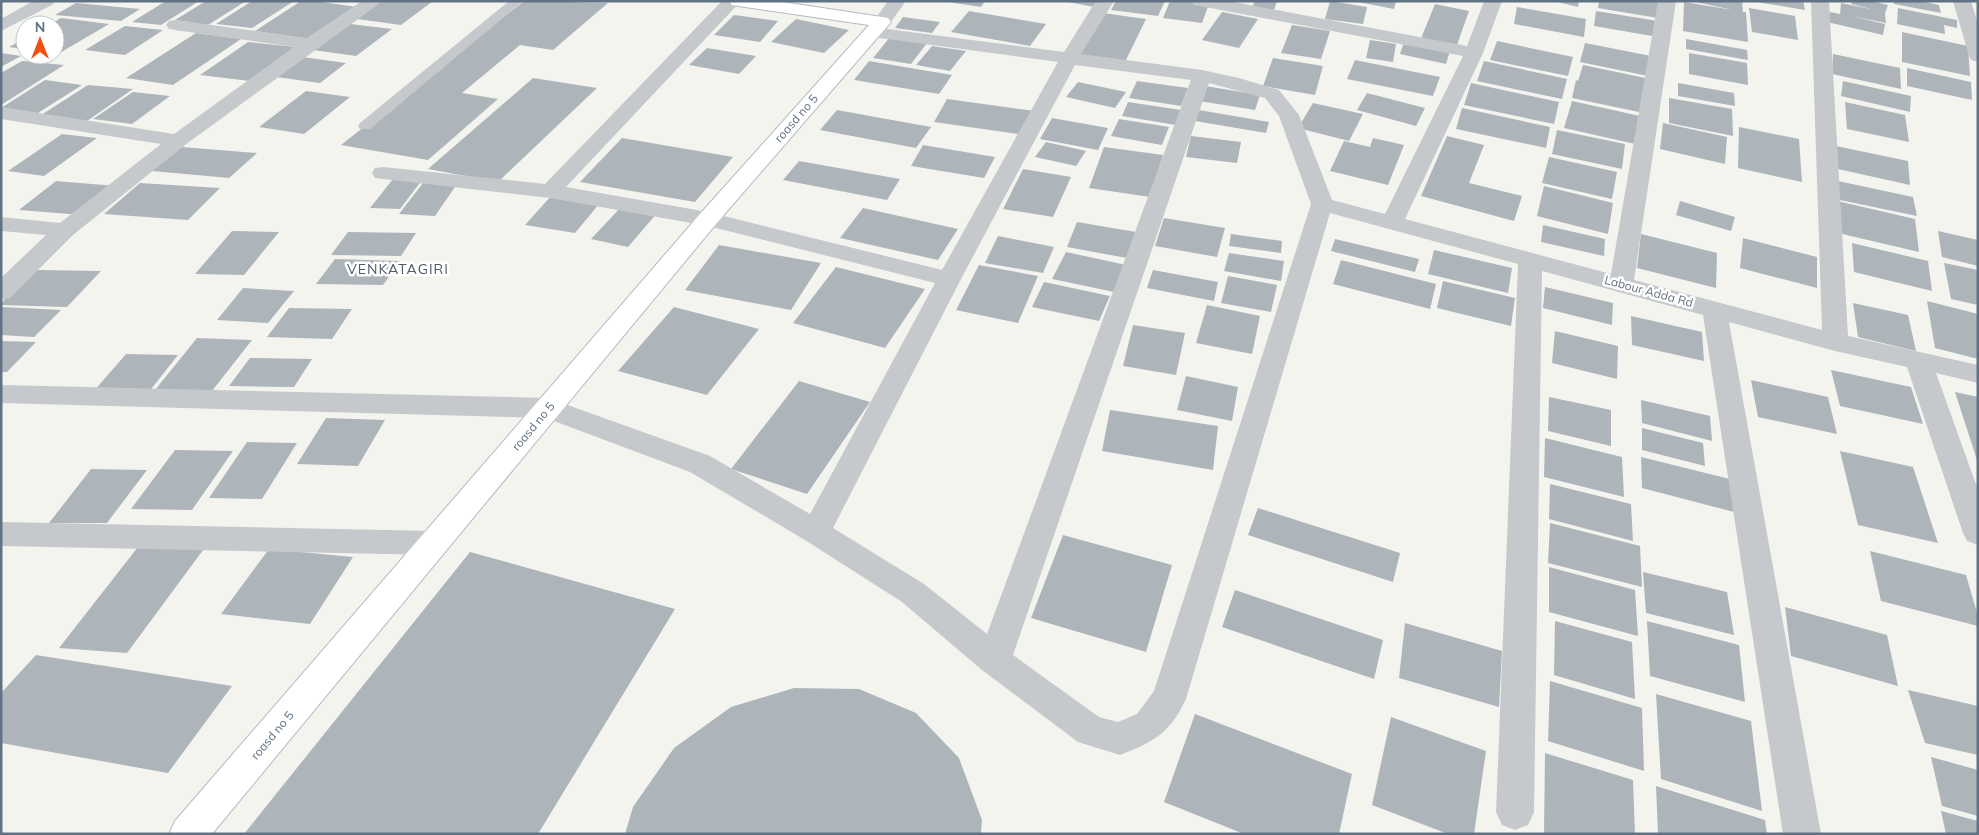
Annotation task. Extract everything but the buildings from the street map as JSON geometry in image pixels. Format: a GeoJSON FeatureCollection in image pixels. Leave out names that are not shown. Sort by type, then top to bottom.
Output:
{"type":"FeatureCollection","features":[{"type":"Feature","properties":{"kind":"street"},"geometry":{"type":"LineString","coordinates":[[1,26],[46,1]]}},
{"type":"Feature","properties":{"kind":"street"},"geometry":{"type":"LineString","coordinates":[[4,288],[65,230],[178,141],[310,44],[374,1]]}},
{"type":"Feature","properties":{"kind":"street"},"geometry":{"type":"LineString","coordinates":[[550,191],[732,1]]}},
{"type":"Feature","properties":{"kind":"street"},"geometry":{"type":"LineString","coordinates":[[1,394],[548,408],[700,464],[816,532],[912,593],[994,660],[1090,731],[1120,739],[1149,725],[1169,699],[1322,204],[1289,115],[1272,94],[1232,82],[1070,57],[884,18],[738,1]]}},
{"type":"Feature","properties":{"kind":"street"},"geometry":{"type":"LineString","coordinates":[[816,532],[949,279],[1070,57],[1106,1]]}},
{"type":"Feature","properties":{"kind":"street"},"geometry":{"type":"LineString","coordinates":[[1200,1],[1246,5],[1273,16],[1474,52]]}},
{"type":"Feature","properties":{"kind":"street"},"geometry":{"type":"LineString","coordinates":[[1621,284],[1667,1]]}},
{"type":"Feature","properties":{"kind":"street"},"geometry":{"type":"LineString","coordinates":[[1820,1],[1835,342]]}},
{"type":"Feature","properties":{"kind":"street"},"geometry":{"type":"LineString","coordinates":[[1962,1],[1978,56]]}},
{"type":"Feature","properties":{"kind":"street"},"geometry":{"type":"LineString","coordinates":[[1392,223],[1474,52],[1489,2]]}},
{"type":"Feature","properties":{"kind":"street","name":"roasd no 5"},"geometry":{"type":"LineString","coordinates":[[188,834],[708,218],[884,18]]}},
{"type":"Feature","properties":{"kind":"street"},"geometry":{"type":"LineString","coordinates":[[175,25],[310,44]]}},
{"type":"Feature","properties":{"kind":"street"},"geometry":{"type":"LineString","coordinates":[[994,660],[1202,76]]}},
{"type":"Feature","properties":{"kind":"street"},"geometry":{"type":"LineString","coordinates":[[1,113],[178,141]]}},
{"type":"Feature","properties":{"kind":"street"},"geometry":{"type":"LineString","coordinates":[[383,173],[550,191],[708,218],[949,279]]}},
{"type":"Feature","properties":{"kind":"street","name":"Labour Adda Rd"},"geometry":{"type":"LineString","coordinates":[[1322,204],[1835,342],[1978,374]]}},
{"type":"Feature","properties":{"kind":"street"},"geometry":{"type":"LineString","coordinates":[[1,224],[65,230]]}},
{"type":"Feature","properties":{"kind":"street"},"geometry":{"type":"LineString","coordinates":[[1515,812],[1530,259]]}},
{"type":"Feature","properties":{"kind":"street"},"geometry":{"type":"LineString","coordinates":[[1714,308],[1802,834]]}},
{"type":"Feature","properties":{"kind":"street"},"geometry":{"type":"LineString","coordinates":[[1918,361],[1978,533]]}},
{"type":"Feature","properties":{"kind":"street"},"geometry":{"type":"LineString","coordinates":[[1,534],[434,543]]}},
{"type":"Feature","properties":{"kind":"lane"},"geometry":{"type":"LineString","coordinates":[[365,126],[517,1]]}},
{"type":"Feature","properties":{"kind":"district","name":"VENKATAGIRI"},"geometry":{"type":"Point","coordinates":[398,269]}}]}
